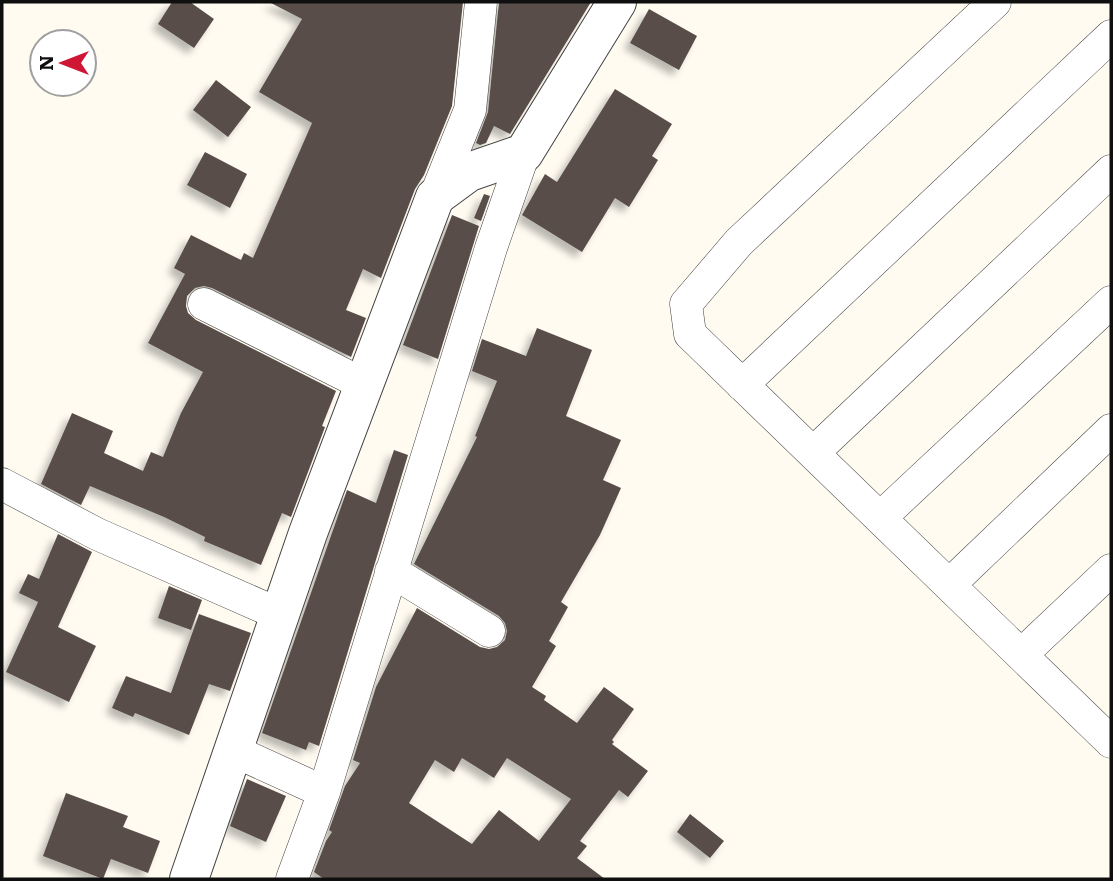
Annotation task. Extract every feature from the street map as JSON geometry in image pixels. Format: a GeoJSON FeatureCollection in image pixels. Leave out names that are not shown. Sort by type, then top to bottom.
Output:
{"type":"FeatureCollection","features":[{"type":"Feature","properties":{"kind":"street"},"geometry":{"type":"LineString","coordinates":[[292,879],[324,792],[491,248],[524,153],[617,2]]}},
{"type":"Feature","properties":{"kind":"street"},"geometry":{"type":"LineString","coordinates":[[995,2],[739,242],[686,304],[690,334],[1021,654],[1105,724]]}},
{"type":"Feature","properties":{"kind":"street"},"geometry":{"type":"LineString","coordinates":[[189,879],[363,384],[470,110],[474,5]]}},
{"type":"Feature","properties":{"kind":"street"},"geometry":{"type":"LineString","coordinates":[[742,384],[1111,36]]}},
{"type":"Feature","properties":{"kind":"street"},"geometry":{"type":"LineString","coordinates":[[435,197],[469,172],[524,153]]}},
{"type":"Feature","properties":{"kind":"street"},"geometry":{"type":"LineString","coordinates":[[813,453],[1111,171]]}},
{"type":"Feature","properties":{"kind":"street"},"geometry":{"type":"LineString","coordinates":[[880,518],[1111,302]]}},
{"type":"Feature","properties":{"kind":"street"},"geometry":{"type":"LineString","coordinates":[[204,304],[363,384]]}},
{"type":"Feature","properties":{"kind":"street"},"geometry":{"type":"LineString","coordinates":[[949,585],[1111,430]]}},
{"type":"Feature","properties":{"kind":"street"},"geometry":{"type":"LineString","coordinates":[[2,484],[97,534],[281,615]]}},
{"type":"Feature","properties":{"kind":"street"},"geometry":{"type":"LineString","coordinates":[[1021,654],[1111,570]]}},
{"type":"Feature","properties":{"kind":"street"},"geometry":{"type":"LineString","coordinates":[[391,571],[489,631]]}},
{"type":"Feature","properties":{"kind":"street"},"geometry":{"type":"LineString","coordinates":[[234,751],[324,792]]}},
{"type":"Feature","properties":{"kind":"building"},"geometry":{"type":"Polygon","coordinates":[[[172,2],[190,2],[214,19],[194,48],[158,24],[172,2]]]}},
{"type":"Feature","properties":{"kind":"building"},"geometry":{"type":"Polygon","coordinates":[[[269,2],[463,2],[452,106],[424,175],[415,189],[381,278],[363,269],[346,310],[366,318],[351,357],[212,288],[195,288],[187,296],[188,313],[196,320],[336,391],[291,517],[282,513],[261,565],[204,541],[205,537],[164,517],[90,486],[81,505],[41,484],[72,413],[113,431],[104,453],[143,471],[151,452],[163,457],[181,413],[203,372],[148,343],[185,274],[174,268],[191,235],[241,260],[244,253],[253,258],[312,123],[259,92],[302,19],[269,2]]]}},
{"type":"Feature","properties":{"kind":"building"},"geometry":{"type":"Polygon","coordinates":[[[499,2],[591,2],[510,134],[494,126],[486,143],[480,145],[476,143],[488,112],[499,2]]]}},
{"type":"Feature","properties":{"kind":"building"},"geometry":{"type":"Polygon","coordinates":[[[649,9],[697,36],[679,70],[630,43],[649,9]]]}},
{"type":"Feature","properties":{"kind":"building"},"geometry":{"type":"Polygon","coordinates":[[[216,80],[251,107],[228,137],[193,110],[216,80]]]}},
{"type":"Feature","properties":{"kind":"building"},"geometry":{"type":"Polygon","coordinates":[[[615,89],[672,124],[652,156],[658,160],[629,207],[615,198],[582,252],[522,215],[545,174],[557,182],[615,89]]]}},
{"type":"Feature","properties":{"kind":"building"},"geometry":{"type":"Polygon","coordinates":[[[205,152],[247,174],[230,208],[187,185],[205,152]]]}},
{"type":"Feature","properties":{"kind":"building"},"geometry":{"type":"Polygon","coordinates":[[[484,194],[490,196],[481,221],[474,218],[484,194]]]}},
{"type":"Feature","properties":{"kind":"building"},"geometry":{"type":"Polygon","coordinates":[[[452,215],[479,226],[438,359],[403,345],[452,215]]]}},
{"type":"Feature","properties":{"kind":"building"},"geometry":{"type":"Polygon","coordinates":[[[537,328],[592,350],[566,416],[621,440],[603,480],[621,488],[600,535],[561,602],[568,607],[549,641],[556,646],[532,687],[546,696],[544,700],[577,723],[604,687],[634,709],[612,740],[612,744],[648,771],[628,797],[619,790],[580,841],[587,846],[577,858],[605,879],[324,879],[314,872],[332,832],[329,830],[345,786],[360,763],[353,760],[376,687],[417,608],[480,647],[497,647],[505,640],[505,623],[499,616],[414,564],[477,437],[475,436],[497,381],[472,371],[482,339],[526,356],[537,328]],[[462,758],[454,772],[435,760],[409,803],[472,844],[499,810],[539,841],[571,799],[507,758],[494,778],[462,758]]]}},
{"type":"Feature","properties":{"kind":"building"},"geometry":{"type":"Polygon","coordinates":[[[394,450],[408,455],[319,746],[309,742],[306,750],[262,733],[347,490],[376,503],[394,450]]]}},
{"type":"Feature","properties":{"kind":"building"},"geometry":{"type":"Polygon","coordinates":[[[58,534],[92,552],[58,627],[96,646],[69,702],[6,672],[38,602],[19,593],[28,574],[39,579],[58,534]]]}},
{"type":"Feature","properties":{"kind":"building"},"geometry":{"type":"Polygon","coordinates":[[[169,586],[202,600],[191,630],[158,618],[169,586]]]}},
{"type":"Feature","properties":{"kind":"building"},"geometry":{"type":"Polygon","coordinates":[[[199,614],[251,633],[230,691],[209,684],[189,735],[135,713],[133,717],[112,708],[126,676],[171,693],[199,614]]]}},
{"type":"Feature","properties":{"kind":"building"},"geometry":{"type":"Polygon","coordinates":[[[247,779],[286,796],[266,842],[230,826],[247,779]]]}},
{"type":"Feature","properties":{"kind":"building"},"geometry":{"type":"Polygon","coordinates":[[[66,793],[128,816],[123,827],[160,841],[148,873],[111,859],[103,879],[43,856],[66,793]]]}},
{"type":"Feature","properties":{"kind":"building"},"geometry":{"type":"Polygon","coordinates":[[[690,814],[724,841],[710,858],[677,832],[690,814]]]}}]}
